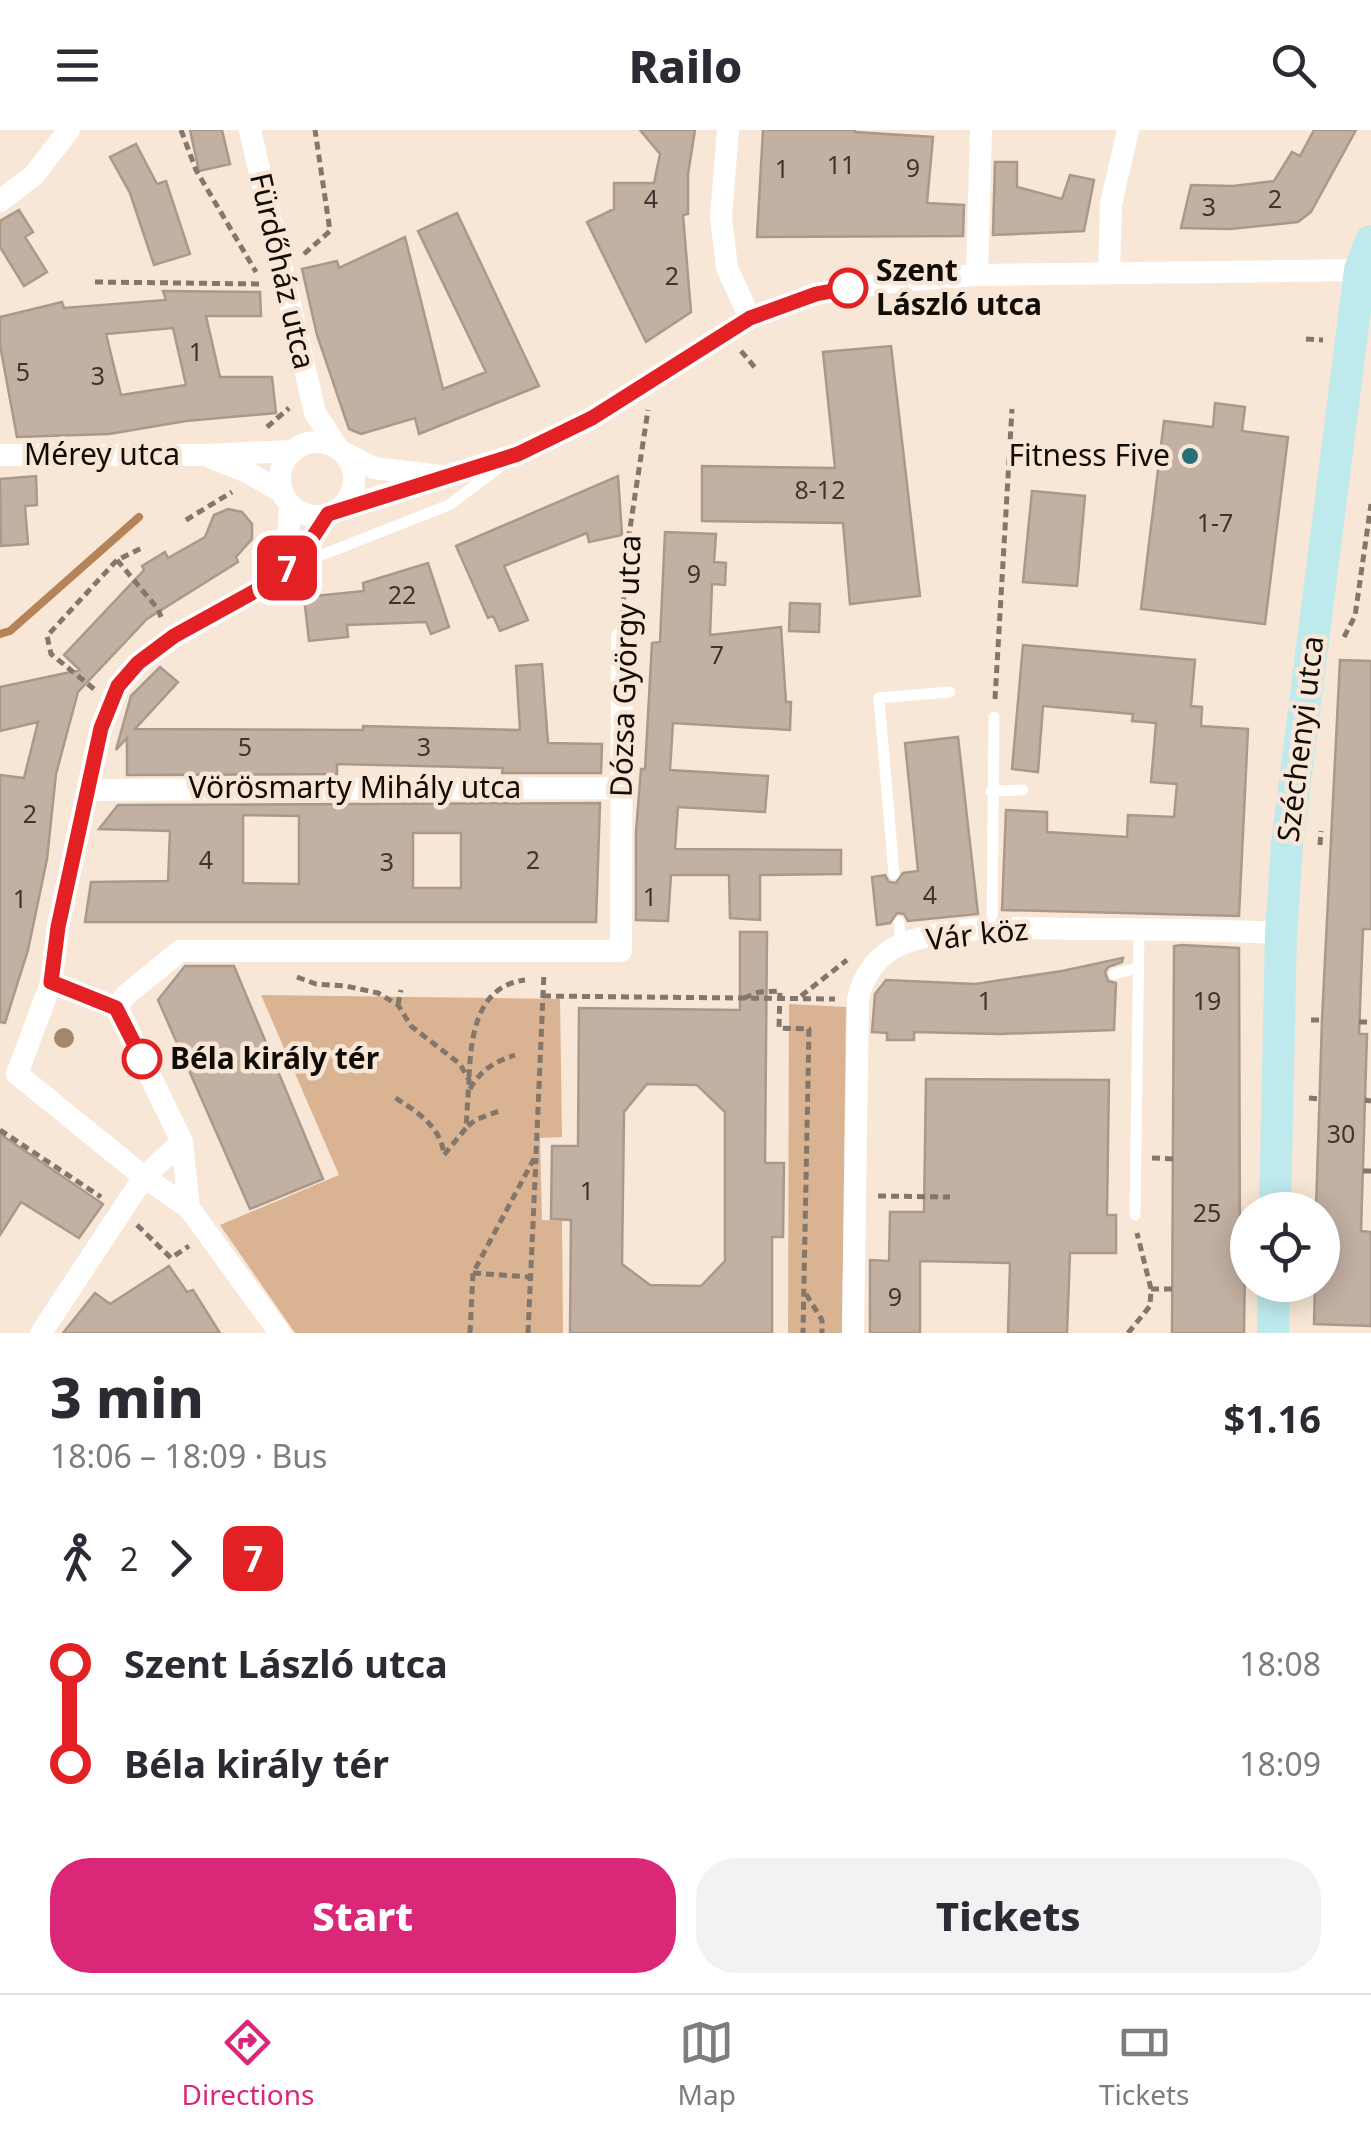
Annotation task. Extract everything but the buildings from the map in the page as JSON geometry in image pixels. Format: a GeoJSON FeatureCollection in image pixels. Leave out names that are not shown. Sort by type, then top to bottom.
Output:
{"type":"FeatureCollection","features":[{"type":"Feature","properties":{"kind":"street"},"geometry":{"type":"LineString","coordinates":[[0,200],[34,175],[69,130]]}},
{"type":"Feature","properties":{"kind":"street","name":"Fürdőház utca"},"geometry":{"type":"LineString","coordinates":[[250,130],[315,412],[342,451]]}},
{"type":"Feature","properties":{"kind":"street"},"geometry":{"type":"LineString","coordinates":[[728,130],[720,217],[727,268],[750,318]]}},
{"type":"Feature","properties":{"kind":"street"},"geometry":{"type":"LineString","coordinates":[[976,275],[982,130]]}},
{"type":"Feature","properties":{"kind":"street"},"geometry":{"type":"LineString","coordinates":[[1109,272],[1111,204],[1128,130]]}},
{"type":"Feature","properties":{"kind":"street"},"geometry":{"type":"LineString","coordinates":[[286,498],[307,514],[333,512],[518,454],[578,426],[750,318],[816,294],[976,275],[1109,272],[1366,256]]}},
{"type":"Feature","properties":{"kind":"street","name":"Széchenyi utca"},"geometry":{"type":"LineString","coordinates":[[1275,1192],[1281,933],[1287,845],[1366,256]]}},
{"type":"Feature","properties":{"kind":"street"},"geometry":{"type":"LineString","coordinates":[[279,574],[288,537],[280,470],[315,412]]}},
{"type":"Feature","properties":{"kind":"street"},"geometry":{"type":"LineString","coordinates":[[296,448],[326,442],[374,468],[450,477]]}},
{"type":"Feature","properties":{"kind":"street","name":"Mérey utca"},"geometry":{"type":"LineString","coordinates":[[0,455],[204,455],[296,448]]}},
{"type":"Feature","properties":{"kind":"street"},"geometry":{"type":"LineString","coordinates":[[280,1333],[189,1208],[8,1073],[51,982],[58,927],[101,728],[118,686],[138,663],[174,636],[298,560],[333,512],[348,500],[354,476],[342,451]]}},
{"type":"Feature","properties":{"kind":"street","name":"Mérey utca"},"geometry":{"type":"LineString","coordinates":[[204,455],[247,472],[286,498]]}},
{"type":"Feature","properties":{"kind":"street","name":"Dózsa György utca"},"geometry":{"type":"LineString","coordinates":[[545,950],[620,951],[622,637]]}},
{"type":"Feature","properties":{"kind":"street","name":"Vörösmarty Mihály utca"},"geometry":{"type":"LineString","coordinates":[[89,790],[620,788]]}},
{"type":"Feature","properties":{"kind":"street","name":"Vár köz"},"geometry":{"type":"LineString","coordinates":[[853,1333],[868,1000],[862,984],[900,934],[924,938],[992,929],[1281,933]]}},
{"type":"Feature","properties":{"kind":"street"},"geometry":{"type":"LineString","coordinates":[[116,1008],[180,951],[545,950]]}},
{"type":"Feature","properties":{"kind":"street"},"geometry":{"type":"LineString","coordinates":[[51,982],[116,1008],[182,1142],[189,1208]]}},
{"type":"Feature","properties":{"kind":"street"},"geometry":{"type":"LineString","coordinates":[[41,1333],[144,1177],[182,1142]]}},
{"type":"Feature","properties":{"kind":"street"},"geometry":{"type":"LineString","coordinates":[[1274,1302],[1274,1333]]}},
{"type":"Feature","properties":{"kind":"lane"},"geometry":{"type":"LineString","coordinates":[[279,574],[449,505],[518,454]]}},
{"type":"Feature","properties":{"kind":"lane"},"geometry":{"type":"LineString","coordinates":[[894,874],[879,698],[950,692]]}},
{"type":"Feature","properties":{"kind":"lane"},"geometry":{"type":"LineString","coordinates":[[992,929],[994,717]]}},
{"type":"Feature","properties":{"kind":"lane"},"geometry":{"type":"LineString","coordinates":[[991,791],[1024,790]]}},
{"type":"Feature","properties":{"kind":"lane"},"geometry":{"type":"LineString","coordinates":[[1134,1215],[1138,929]]}},
{"type":"Feature","properties":{"kind":"lane"},"geometry":{"type":"LineString","coordinates":[[1114,974],[1138,968]]}},
{"type":"Feature","properties":{"kind":"path"},"geometry":{"type":"LineString","coordinates":[[95,282],[262,284],[196,170],[181,130]]}},
{"type":"Feature","properties":{"kind":"path"},"geometry":{"type":"LineString","coordinates":[[297,258],[330,231],[315,130]]}},
{"type":"Feature","properties":{"kind":"path","name":"Dózsa György utca"},"geometry":{"type":"LineString","coordinates":[[622,637],[625,561],[653,382]]}},
{"type":"Feature","properties":{"kind":"path"},"geometry":{"type":"LineString","coordinates":[[994,717],[1012,409]]}},
{"type":"Feature","properties":{"kind":"path"},"geometry":{"type":"LineString","coordinates":[[1342,642],[1355,616],[1371,504]]}},
{"type":"Feature","properties":{"kind":"path"},"geometry":{"type":"LineString","coordinates":[[112,699],[92,688],[51,654],[47,636],[117,560],[144,547]]}},
{"type":"Feature","properties":{"kind":"path"},"geometry":{"type":"LineString","coordinates":[[117,560],[158,608],[174,636]]}},
{"type":"Feature","properties":{"kind":"path"},"geometry":{"type":"LineString","coordinates":[[1320,845],[1322,826]]}},
{"type":"Feature","properties":{"kind":"path"},"geometry":{"type":"LineString","coordinates":[[297,950],[296,977],[316,984],[378,993],[398,1005],[411,1026],[460,1064],[468,1080]]}},
{"type":"Feature","properties":{"kind":"path"},"geometry":{"type":"LineString","coordinates":[[528,1333],[545,950]]}},
{"type":"Feature","properties":{"kind":"path"},"geometry":{"type":"LineString","coordinates":[[466,1128],[471,1037],[478,1016],[499,988],[525,980]]}},
{"type":"Feature","properties":{"kind":"path"},"geometry":{"type":"LineString","coordinates":[[398,1005],[401,990]]}},
{"type":"Feature","properties":{"kind":"path"},"geometry":{"type":"LineString","coordinates":[[744,998],[759,992],[780,991],[780,1028],[809,1029],[804,1333]]}},
{"type":"Feature","properties":{"kind":"path"},"geometry":{"type":"LineString","coordinates":[[543,996],[868,1000]]}},
{"type":"Feature","properties":{"kind":"path"},"geometry":{"type":"LineString","coordinates":[[1311,1020],[1322,1020]]}},
{"type":"Feature","properties":{"kind":"path"},"geometry":{"type":"LineString","coordinates":[[1359,1022],[1371,1022]]}},
{"type":"Feature","properties":{"kind":"path"},"geometry":{"type":"LineString","coordinates":[[468,1091],[494,1062],[515,1055]]}},
{"type":"Feature","properties":{"kind":"path"},"geometry":{"type":"LineString","coordinates":[[394,1096],[422,1115],[443,1142],[444,1156],[475,1120],[499,1111]]}},
{"type":"Feature","properties":{"kind":"path"},"geometry":{"type":"LineString","coordinates":[[1309,1098],[1319,1099]]}},
{"type":"Feature","properties":{"kind":"path"},"geometry":{"type":"LineString","coordinates":[[0,1130],[121,1210]]}},
{"type":"Feature","properties":{"kind":"path"},"geometry":{"type":"LineString","coordinates":[[470,1333],[472,1273],[536,1154]]}},
{"type":"Feature","properties":{"kind":"path"},"geometry":{"type":"LineString","coordinates":[[1362,1170],[1371,1171]]}},
{"type":"Feature","properties":{"kind":"path"},"geometry":{"type":"LineString","coordinates":[[890,1196],[950,1197]]}},
{"type":"Feature","properties":{"kind":"path"},"geometry":{"type":"LineString","coordinates":[[1128,1333],[1150,1306],[1151,1289],[1140,1255],[1134,1215]]}},
{"type":"Feature","properties":{"kind":"path"},"geometry":{"type":"LineString","coordinates":[[472,1273],[530,1277]]}},
{"type":"Feature","properties":{"kind":"path"},"geometry":{"type":"LineString","coordinates":[[1151,1289],[1173,1289]]}},
{"type":"Feature","properties":{"kind":"path"},"geometry":{"type":"LineString","coordinates":[[804,1291],[822,1320],[822,1333]]}},
{"type":"Feature","properties":{"kind":"shaded area","name":"Béla király tér"},"geometry":{"type":"Polygon","coordinates":[[[261,995],[560,999],[562,1137],[540,1138],[542,1220],[562,1221],[563,1333],[295,1333],[220,1225],[339,1175],[261,995]]]}},
{"type":"Feature","properties":{"kind":"shaded area"},"geometry":{"type":"Polygon","coordinates":[[[789,1004],[846,1007],[842,1333],[788,1333],[789,1004]]]}},
{"type":"Feature","properties":{"kind":"waterway"},"geometry":{"type":"LineString","coordinates":[[0,634],[10,631],[139,517]]}},
{"type":"Feature","properties":{"kind":"bus line","name":"7"},"geometry":{"type":"LineString","coordinates":[[142,1059],[116,1008],[51,982],[58,927],[101,728],[118,686],[138,663],[174,636],[257,590],[298,560],[328,514],[518,454],[592,418],[750,318],[816,294],[848,288]]}},
{"type":"Feature","properties":{"kind":"place","name":"Szent László utca"},"geometry":{"type":"Point","coordinates":[848,288]}},
{"type":"Feature","properties":{"kind":"place","name":"Fitness Five"},"geometry":{"type":"Point","coordinates":[1190,456]}},
{"type":"Feature","properties":{"kind":"place","name":"Béla király tér"},"geometry":{"type":"Point","coordinates":[142,1059]}}]}
